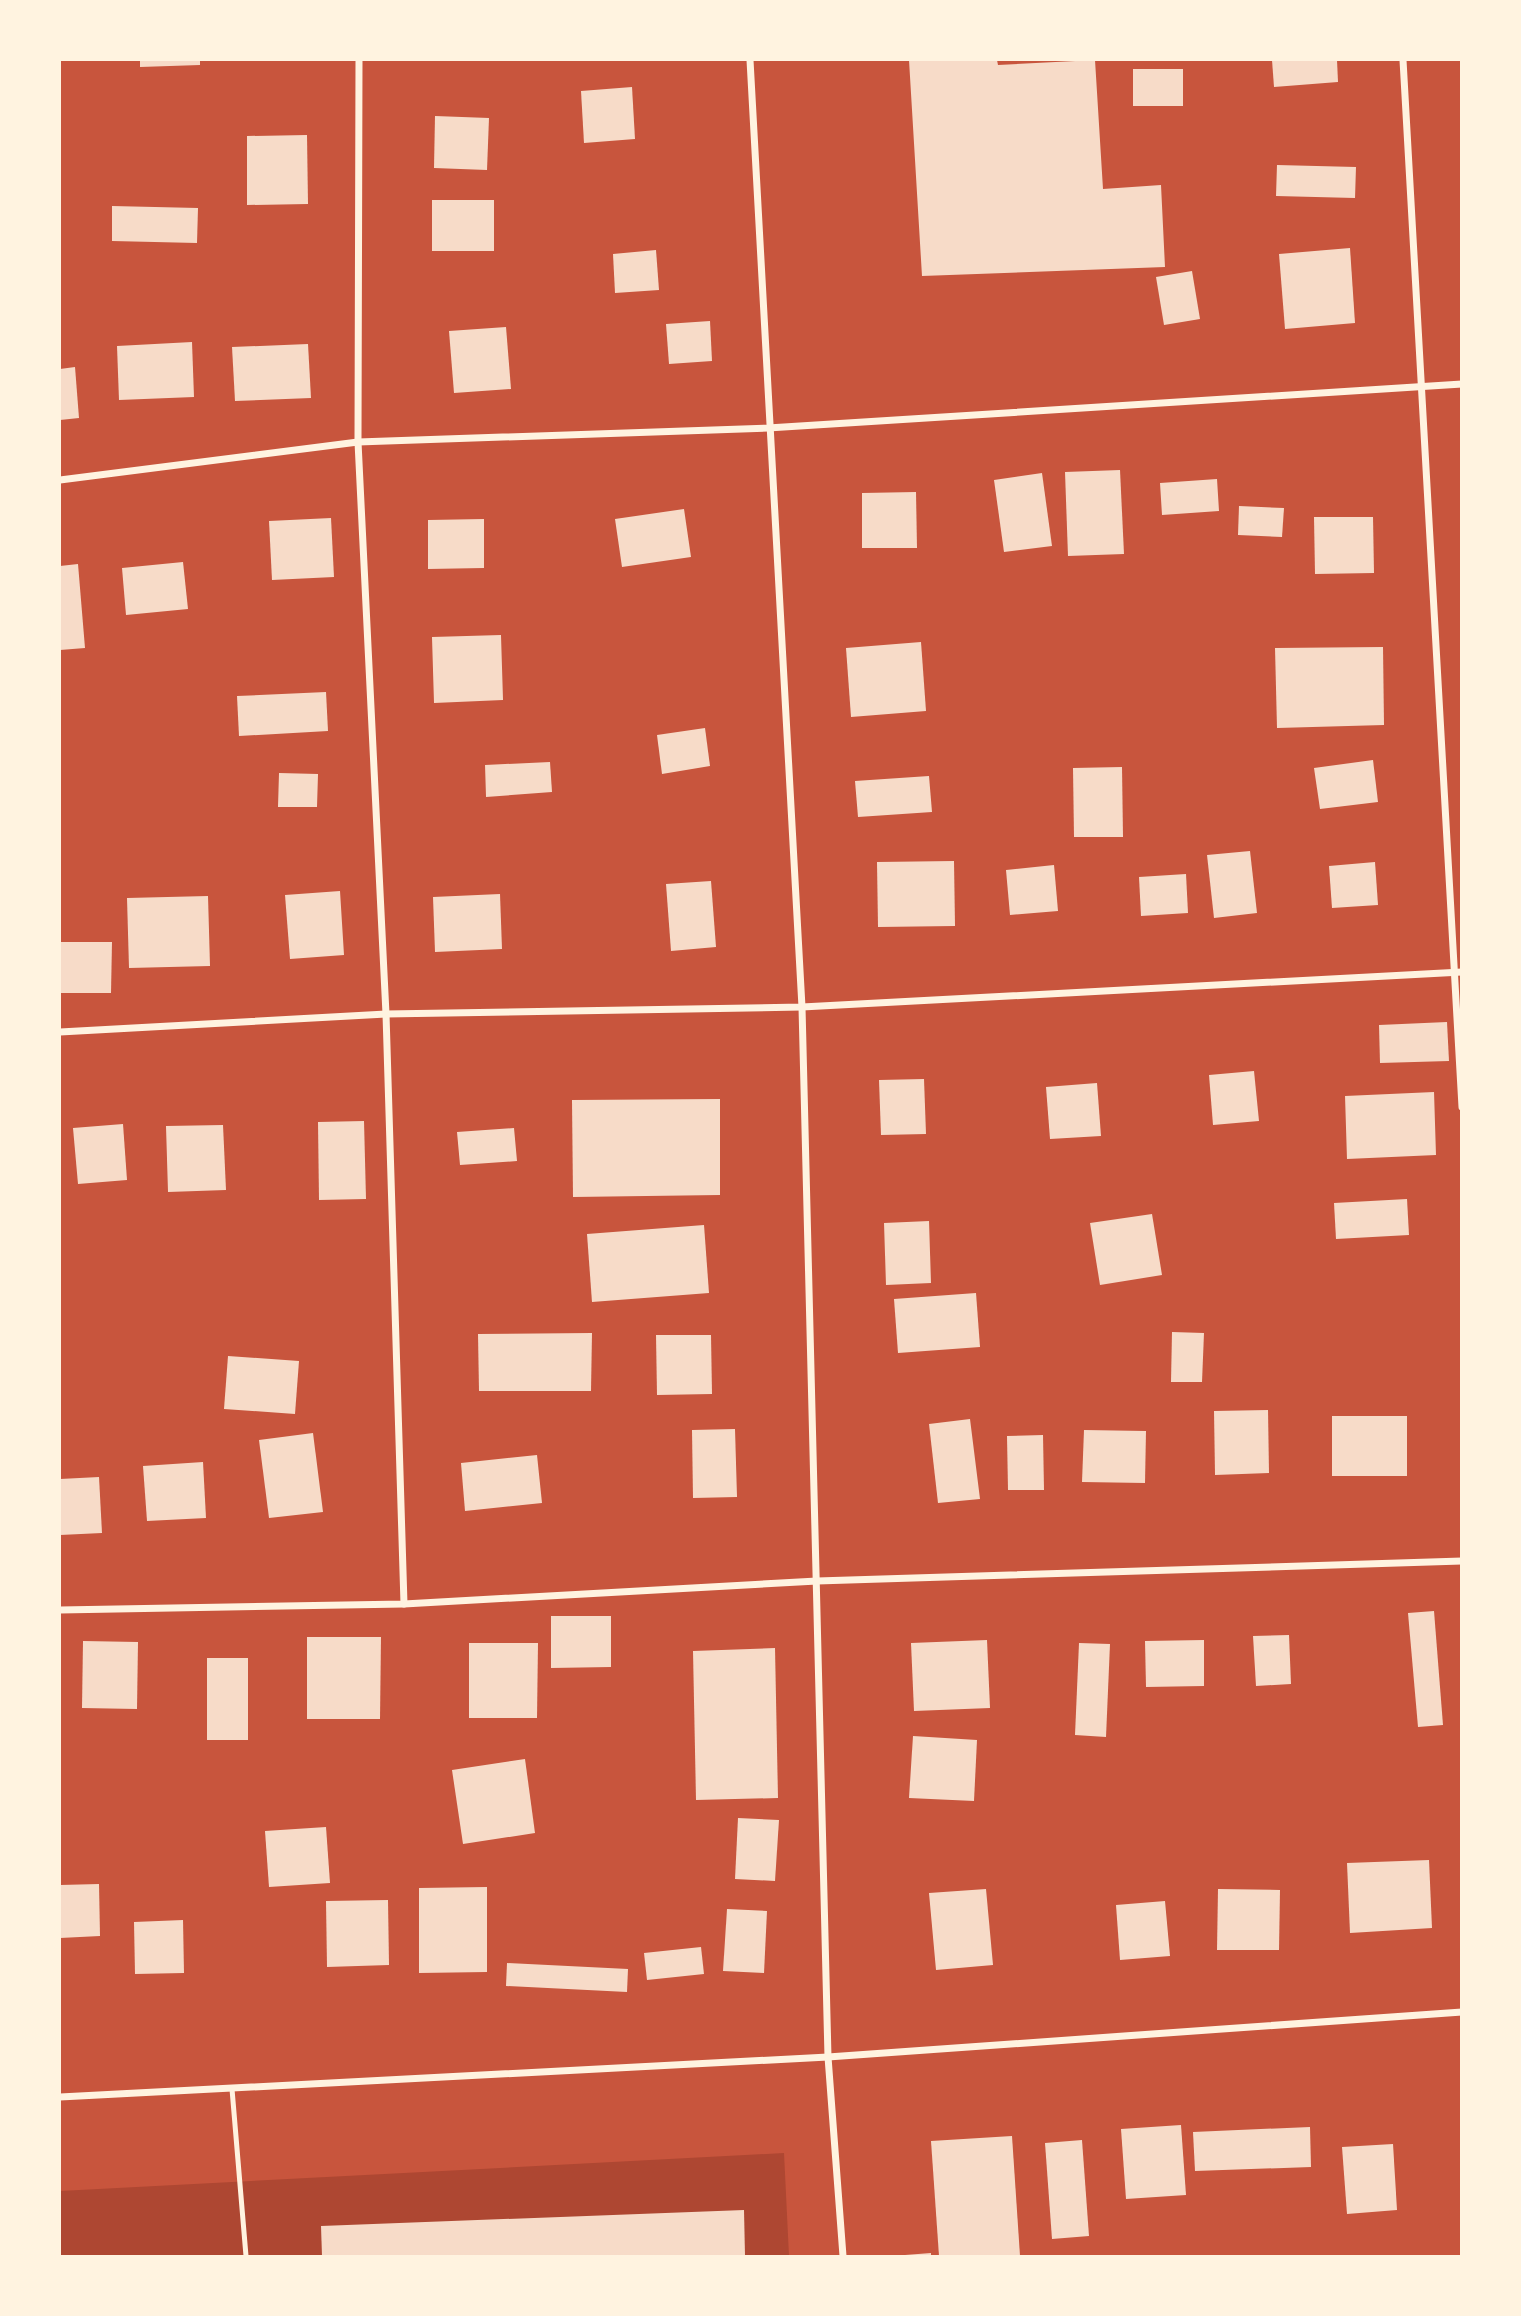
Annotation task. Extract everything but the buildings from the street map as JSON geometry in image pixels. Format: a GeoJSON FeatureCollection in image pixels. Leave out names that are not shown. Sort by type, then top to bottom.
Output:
{"type":"FeatureCollection","features":[{"type":"Feature","properties":{"kind":"street"},"geometry":{"type":"LineString","coordinates":[[359,60],[358,442],[386,1014],[404,1604]]}},
{"type":"Feature","properties":{"kind":"street"},"geometry":{"type":"LineString","coordinates":[[750,60],[768,428],[802,1007],[828,2057],[843,2256]]}},
{"type":"Feature","properties":{"kind":"street"},"geometry":{"type":"LineString","coordinates":[[1403,60],[1419,386],[1458,972],[1461,1107]]}},
{"type":"Feature","properties":{"kind":"street"},"geometry":{"type":"LineString","coordinates":[[60,480],[358,442],[768,428],[1461,384]]}},
{"type":"Feature","properties":{"kind":"street"},"geometry":{"type":"LineString","coordinates":[[60,1032],[386,1014],[802,1007],[1458,972]]}},
{"type":"Feature","properties":{"kind":"street"},"geometry":{"type":"LineString","coordinates":[[60,1610],[404,1604],[817,1581],[1461,1561]]}},
{"type":"Feature","properties":{"kind":"street"},"geometry":{"type":"LineString","coordinates":[[60,2097],[828,2057],[1461,2012]]}},
{"type":"Feature","properties":{"kind":"lane"},"geometry":{"type":"LineString","coordinates":[[232,2089],[246,2256]]}},
{"type":"Feature","properties":{"kind":"shaded area"},"geometry":{"type":"Polygon","coordinates":[[[784,2153],[789,2256],[60,2256],[60,2191],[784,2153]]]}}]}
